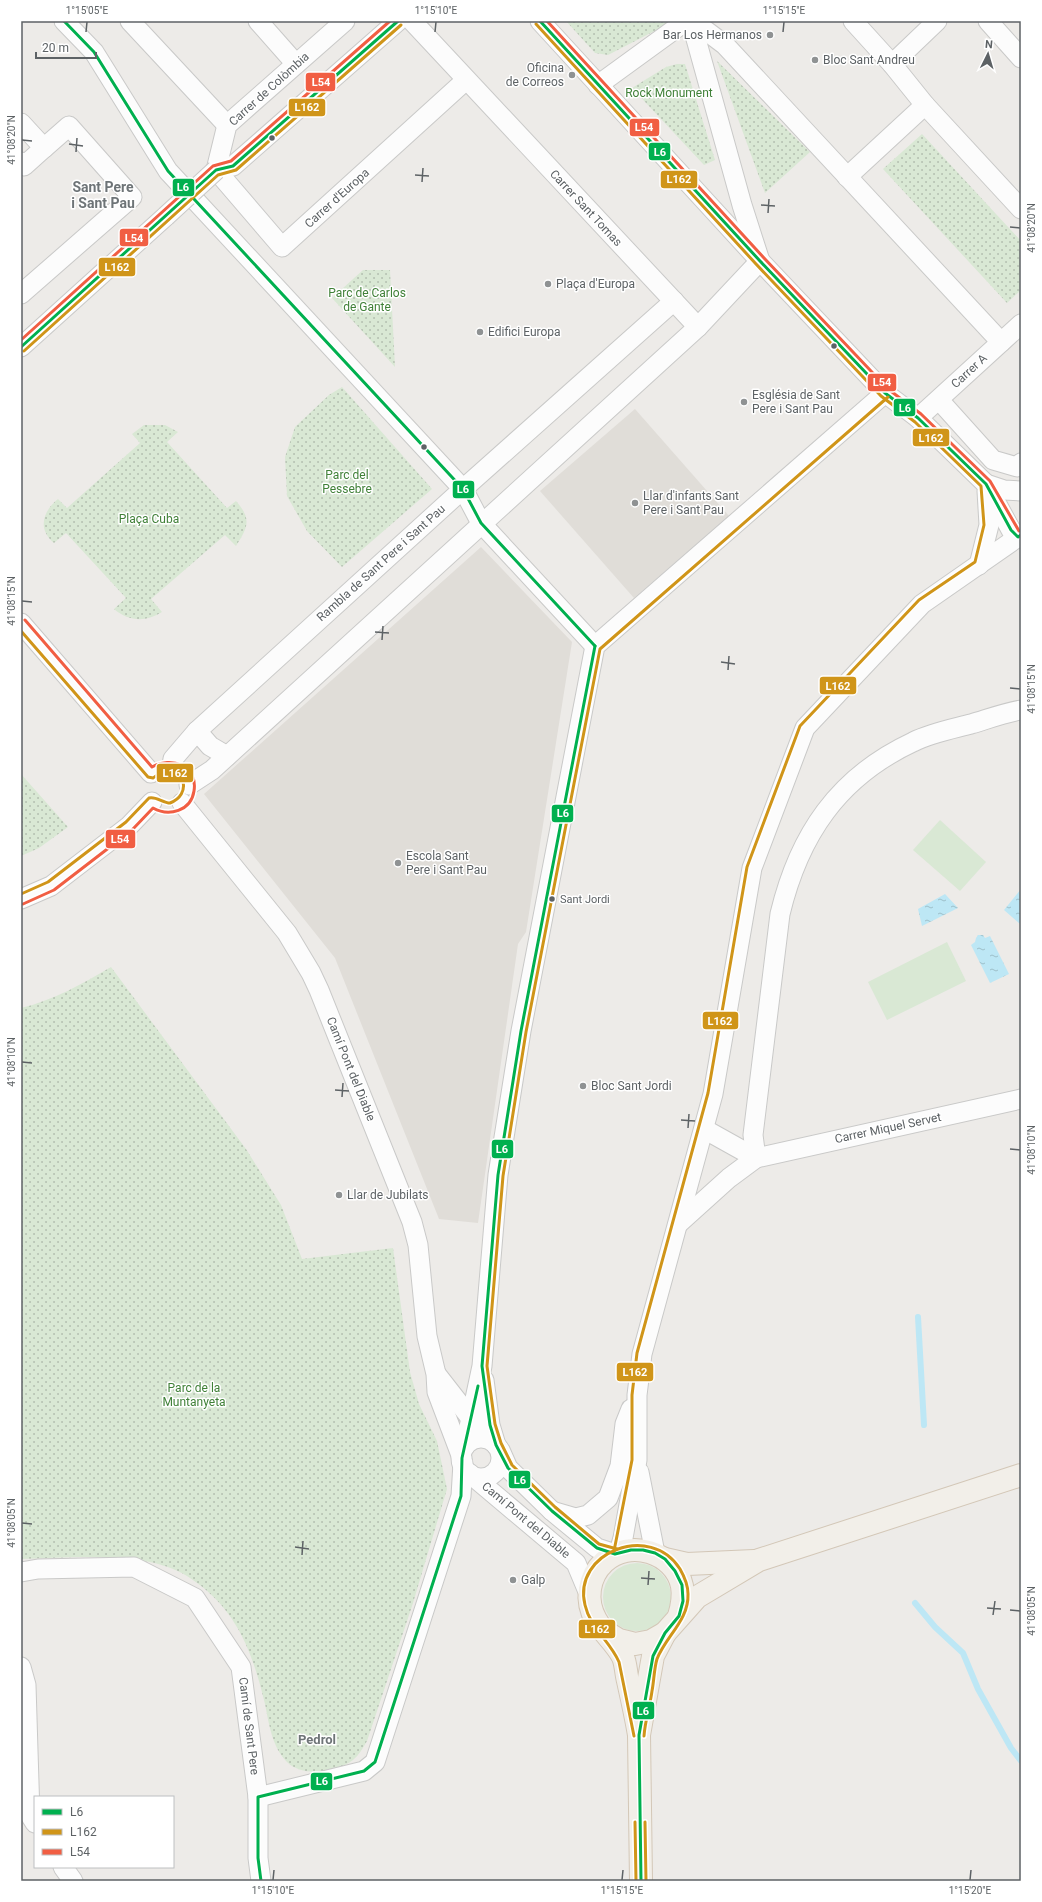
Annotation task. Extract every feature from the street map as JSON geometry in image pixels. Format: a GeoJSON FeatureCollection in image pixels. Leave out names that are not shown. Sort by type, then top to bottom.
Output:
{"type":"FeatureCollection","features":[{"type":"Feature","properties":{"kind":"main road"},"geometry":{"type":"LineString","coordinates":[[640,1881],[639,1735],[653,1656],[665,1633],[679,1616],[698,1597],[759,1560],[1021,1475]]}},
{"type":"Feature","properties":{"kind":"main road"},"geometry":{"type":"LineString","coordinates":[[639,1735],[623,1658],[606,1632],[596,1621],[590,1608],[589,1594],[591,1582],[597,1570],[605,1561],[617,1553],[631,1550],[643,1550],[687,1564],[759,1560]]}},
{"type":"Feature","properties":{"kind":"main road"},"geometry":{"type":"LineString","coordinates":[[660,1556],[676,1571],[682,1585],[683,1601],[679,1616]]}},
{"type":"Feature","properties":{"kind":"main road"},"geometry":{"type":"LineString","coordinates":[[606,1632],[619,1640],[635,1644],[651,1641],[665,1633]]}},
{"type":"Feature","properties":{"kind":"street"},"geometry":{"type":"LineString","coordinates":[[64,21],[94,52],[168,171],[464,489],[482,523],[595,646]]}},
{"type":"Feature","properties":{"kind":"street"},"geometry":{"type":"LineString","coordinates":[[130,21],[227,125]]}},
{"type":"Feature","properties":{"kind":"street"},"geometry":{"type":"LineString","coordinates":[[258,21],[296,64]]}},
{"type":"Feature","properties":{"kind":"street","name":"Carrer de Colòmbia"},"geometry":{"type":"LineString","coordinates":[[216,170],[227,125],[345,21]]}},
{"type":"Feature","properties":{"kind":"street"},"geometry":{"type":"LineString","coordinates":[[21,347],[216,170],[233,166],[398,21]]}},
{"type":"Feature","properties":{"kind":"street","name":"Carrer Sant Tomas"},"geometry":{"type":"LineString","coordinates":[[412,21],[698,327]]}},
{"type":"Feature","properties":{"kind":"street"},"geometry":{"type":"LineString","coordinates":[[540,21],[760,261],[885,393],[918,418],[986,484],[1011,530],[1020,533]]}},
{"type":"Feature","properties":{"kind":"street"},"geometry":{"type":"LineString","coordinates":[[598,85],[686,21]]}},
{"type":"Feature","properties":{"kind":"street"},"geometry":{"type":"LineString","coordinates":[[692,21],[742,204],[760,261]]}},
{"type":"Feature","properties":{"kind":"street"},"geometry":{"type":"LineString","coordinates":[[692,21],[725,45],[1001,342]]}},
{"type":"Feature","properties":{"kind":"street"},"geometry":{"type":"LineString","coordinates":[[853,21],[892,64],[925,105],[1021,209]]}},
{"type":"Feature","properties":{"kind":"street"},"geometry":{"type":"LineString","coordinates":[[892,64],[937,21]]}},
{"type":"Feature","properties":{"kind":"street"},"geometry":{"type":"LineString","coordinates":[[988,21],[1021,58]]}},
{"type":"Feature","properties":{"kind":"street","name":"Carrer d'Europa"},"geometry":{"type":"LineString","coordinates":[[216,170],[282,247],[466,80]]}},
{"type":"Feature","properties":{"kind":"street"},"geometry":{"type":"LineString","coordinates":[[847,177],[925,105]]}},
{"type":"Feature","properties":{"kind":"street"},"geometry":{"type":"LineString","coordinates":[[21,123],[44,148]]}},
{"type":"Feature","properties":{"kind":"street"},"geometry":{"type":"LineString","coordinates":[[21,162],[24,166],[69,126],[132,197],[21,294]]}},
{"type":"Feature","properties":{"kind":"street"},"geometry":{"type":"LineString","coordinates":[[189,785],[212,770],[698,327],[760,261]]}},
{"type":"Feature","properties":{"kind":"street","name":"Rambla de Sant Pere i Sant Pau"},"geometry":{"type":"LineString","coordinates":[[172,765],[174,759],[197,731],[674,301]]}},
{"type":"Feature","properties":{"kind":"street","name":"Carrer A"},"geometry":{"type":"LineString","coordinates":[[918,418],[1021,324]]}},
{"type":"Feature","properties":{"kind":"street"},"geometry":{"type":"LineString","coordinates":[[461,1496],[472,1466],[471,1419],[482,1366],[498,1175],[521,1031],[595,646],[885,393]]}},
{"type":"Feature","properties":{"kind":"street"},"geometry":{"type":"LineString","coordinates":[[938,400],[993,460],[1017,467],[1021,463]]}},
{"type":"Feature","properties":{"kind":"street"},"geometry":{"type":"LineString","coordinates":[[986,484],[1019,494]]}},
{"type":"Feature","properties":{"kind":"street"},"geometry":{"type":"LineString","coordinates":[[979,564],[989,525],[986,484]]}},
{"type":"Feature","properties":{"kind":"street"},"geometry":{"type":"LineString","coordinates":[[617,1553],[637,1460],[637,1395],[642,1354],[713,1094],[752,868],[805,728],[922,604],[1020,533]]}},
{"type":"Feature","properties":{"kind":"street"},"geometry":{"type":"LineString","coordinates":[[21,623],[151,773]]}},
{"type":"Feature","properties":{"kind":"street"},"geometry":{"type":"LineString","coordinates":[[756,1158],[753,1135],[780,914],[787,885],[797,857],[813,829],[844,789],[867,770],[913,742],[1021,710]]}},
{"type":"Feature","properties":{"kind":"street"},"geometry":{"type":"LineString","coordinates":[[197,731],[210,746],[227,756]]}},
{"type":"Feature","properties":{"kind":"street"},"geometry":{"type":"LineString","coordinates":[[164,765],[172,765],[184,772],[189,785],[189,792],[182,803],[175,807],[167,808],[152,802],[146,787],[151,773],[164,765]]}},
{"type":"Feature","properties":{"kind":"street"},"geometry":{"type":"LineString","coordinates":[[21,899],[50,886],[129,826],[152,802]]}},
{"type":"Feature","properties":{"kind":"street","name":"Camí Pont del Diable"},"geometry":{"type":"LineString","coordinates":[[182,803],[287,933],[311,972],[412,1222],[418,1245],[427,1336],[436,1374],[437,1392],[472,1466],[576,1563],[589,1594]]}},
{"type":"Feature","properties":{"kind":"street","name":"Carrer Miquel Servet"},"geometry":{"type":"LineString","coordinates":[[678,1224],[729,1178],[756,1158],[1021,1099]]}},
{"type":"Feature","properties":{"kind":"street"},"geometry":{"type":"LineString","coordinates":[[704,1129],[756,1158]]}},
{"type":"Feature","properties":{"kind":"street"},"geometry":{"type":"LineString","coordinates":[[447,1389],[457,1393],[464,1392],[470,1387],[482,1366]]}},
{"type":"Feature","properties":{"kind":"street"},"geometry":{"type":"LineString","coordinates":[[472,1466],[499,1467],[501,1462],[494,1445],[490,1425],[482,1366]]}},
{"type":"Feature","properties":{"kind":"street","name":"Camí Pont del Diable"},"geometry":{"type":"LineString","coordinates":[[436,1374],[471,1419],[494,1445],[508,1468],[552,1511],[597,1548],[617,1553]]}},
{"type":"Feature","properties":{"kind":"street","name":"Camí Pont del Diable"},"geometry":{"type":"LineString","coordinates":[[552,1511],[576,1518],[588,1515],[608,1498],[620,1466],[625,1424],[637,1395]]}},
{"type":"Feature","properties":{"kind":"street"},"geometry":{"type":"LineString","coordinates":[[258,1797],[364,1771],[375,1762],[472,1466],[475,1439],[494,1445]]}},
{"type":"Feature","properties":{"kind":"street"},"geometry":{"type":"LineString","coordinates":[[637,1460],[660,1556]]}},
{"type":"Feature","properties":{"kind":"street","name":"Camí de Sant Pere"},"geometry":{"type":"LineString","coordinates":[[21,1572],[38,1569],[134,1567],[196,1598],[241,1667],[258,1797],[258,1858],[261,1881]]}},
{"type":"Feature","properties":{"kind":"street"},"geometry":{"type":"LineString","coordinates":[[21,1667],[26,1685],[30,1815],[34,1821]]}},
{"type":"Feature","properties":{"kind":"street"},"geometry":{"type":"LineString","coordinates":[[65,1868],[73,1881]]}},
{"type":"Feature","properties":{"kind":"shaded area","name":"Llar d'infants Sant Pere i Sant Pau"},"geometry":{"type":"Polygon","coordinates":[[[635,409],[729,516],[634,598],[540,491],[635,409]]]}},
{"type":"Feature","properties":{"kind":"shaded area","name":"Escola Sant Pere i Sant Pau"},"geometry":{"type":"Polygon","coordinates":[[[481,547],[572,642],[526,932],[518,944],[478,1223],[439,1219],[335,958],[204,794],[481,547]]]}},
{"type":"Feature","properties":{"kind":"green space"},"geometry":{"type":"Polygon","coordinates":[[[566,21],[669,21],[670,23],[608,55],[595,53],[566,21]]]}},
{"type":"Feature","properties":{"kind":"green space"},"geometry":{"type":"Polygon","coordinates":[[[717,61],[810,152],[765,193],[717,61]]]}},
{"type":"Feature","properties":{"kind":"green space","name":"Rock Monument"},"geometry":{"type":"Polygon","coordinates":[[[677,64],[685,64],[715,160],[704,165],[632,88],[666,67],[677,64]]]}},
{"type":"Feature","properties":{"kind":"green space"},"geometry":{"type":"Polygon","coordinates":[[[922,134],[1021,241],[1021,290],[1007,303],[883,169],[922,134]]]}},
{"type":"Feature","properties":{"kind":"green space","name":"Parc de Carlos de Gante"},"geometry":{"type":"Polygon","coordinates":[[[363,270],[390,270],[395,367],[332,298],[363,270]]]}},
{"type":"Feature","properties":{"kind":"green space","name":"Parc del Pessebre"},"geometry":{"type":"Polygon","coordinates":[[[342,387],[432,489],[342,567],[307,531],[287,496],[285,457],[295,427],[329,395],[342,387]]]}},
{"type":"Feature","properties":{"kind":"green space","name":"Plaça Cuba"},"geometry":{"type":"Polygon","coordinates":[[[144,425],[165,425],[178,432],[167,442],[227,508],[236,501],[244,513],[246,523],[243,533],[236,546],[225,535],[151,599],[162,612],[150,618],[138,619],[126,616],[114,609],[126,598],[66,533],[54,543],[45,532],[44,520],[49,509],[58,499],[67,508],[140,443],[132,434],[144,425]]]}},
{"type":"Feature","properties":{"kind":"green space"},"geometry":{"type":"Polygon","coordinates":[[[21,774],[68,827],[39,848],[21,856],[21,774]]]}},
{"type":"Feature","properties":{"kind":"green space"},"geometry":{"type":"Polygon","coordinates":[[[940,820],[986,862],[960,891],[913,850],[940,820]]]}},
{"type":"Feature","properties":{"kind":"green space"},"geometry":{"type":"Polygon","coordinates":[[[947,942],[966,981],[887,1020],[868,982],[947,942]]]}},
{"type":"Feature","properties":{"kind":"green space","name":"Parc de la Muntanyeta"},"geometry":{"type":"Polygon","coordinates":[[[111,967],[246,1149],[281,1205],[302,1259],[393,1248],[410,1372],[419,1404],[437,1441],[447,1489],[413,1603],[367,1741],[359,1754],[353,1760],[338,1768],[320,1772],[311,1772],[294,1767],[282,1756],[272,1735],[260,1684],[248,1648],[240,1631],[218,1601],[204,1588],[187,1576],[170,1568],[151,1562],[129,1559],[84,1557],[21,1559],[21,1008],[56,996],[111,967]]]}},
{"type":"Feature","properties":{"kind":"green space"},"geometry":{"type":"Polygon","coordinates":[[[630,1563],[644,1563],[656,1569],[665,1578],[671,1590],[669,1610],[661,1621],[650,1629],[644,1631],[630,1631],[624,1629],[613,1621],[605,1610],[603,1604],[603,1590],[605,1584],[613,1573],[624,1565],[630,1563]]]}},
{"type":"Feature","properties":{"kind":"water"},"geometry":{"type":"Polygon","coordinates":[[[1021,889],[1021,923],[1020,924],[1004,910],[1021,889]]]}},
{"type":"Feature","properties":{"kind":"water"},"geometry":{"type":"Polygon","coordinates":[[[945,894],[958,908],[922,926],[918,909],[945,894]]]}},
{"type":"Feature","properties":{"kind":"water"},"geometry":{"type":"Polygon","coordinates":[[[978,935],[983,935],[985,938],[990,936],[1009,974],[990,983],[971,945],[975,942],[978,935]]]}},
{"type":"Feature","properties":{"kind":"waterway"},"geometry":{"type":"LineString","coordinates":[[918,1317],[924,1425]]}},
{"type":"Feature","properties":{"kind":"waterway"},"geometry":{"type":"LineString","coordinates":[[915,1603],[935,1627],[963,1653],[978,1689],[1011,1748],[1021,1761]]}},
{"type":"Feature","properties":{"kind":"transit line","name":"L6"},"geometry":{"type":"LineString","coordinates":[[64,21],[94,52],[168,171],[463,489],[481,523],[595,646]]}},
{"type":"Feature","properties":{"kind":"transit line","name":"L54"},"geometry":{"type":"LineString","coordinates":[[21,340],[213,166],[231,161],[390,21]]}},
{"type":"Feature","properties":{"kind":"transit line","name":"L6"},"geometry":{"type":"LineString","coordinates":[[21,347],[216,170],[233,166],[398,21]]}},
{"type":"Feature","properties":{"kind":"transit line","name":"L6"},"geometry":{"type":"LineString","coordinates":[[540,21],[760,261],[885,393],[918,418],[986,484],[1011,530],[1018,537],[1021,535]]}},
{"type":"Feature","properties":{"kind":"transit line","name":"L54"},"geometry":{"type":"LineString","coordinates":[[547,21],[764,258],[888,389],[921,414],[990,481],[1019,531]]}},
{"type":"Feature","properties":{"kind":"transit line","name":"L162"},"geometry":{"type":"LineString","coordinates":[[536,24],[756,264],[881,396],[915,422],[981,486],[984,525],[975,562],[919,600],[800,726],[747,867],[708,1093],[637,1353],[632,1395],[632,1460],[614,1551]]}},
{"type":"Feature","properties":{"kind":"transit line","name":"L162"},"geometry":{"type":"LineString","coordinates":[[24,351],[218,175],[236,170],[401,25]]}},
{"type":"Feature","properties":{"kind":"transit line","name":"L162"},"geometry":{"type":"LineString","coordinates":[[617,1549],[599,1544],[555,1507],[512,1465],[501,1443],[495,1424],[487,1366],[503,1176],[526,1032],[600,649],[888,397]]}},
{"type":"Feature","properties":{"kind":"transit line","name":"L54"},"geometry":{"type":"LineString","coordinates":[[23,904],[54,890],[132,830],[153,808],[166,812],[172,812],[184,808],[192,798],[194,791],[192,775],[182,765],[167,762],[152,767],[25,620]]}},
{"type":"Feature","properties":{"kind":"transit line","name":"L162"},"geometry":{"type":"LineString","coordinates":[[21,631],[148,777],[153,778],[163,772],[171,772],[177,774],[183,783],[181,794],[177,799],[170,803],[149,798],[126,822],[48,882],[21,894]]}},
{"type":"Feature","properties":{"kind":"transit line","name":"L6"},"geometry":{"type":"LineString","coordinates":[[595,646],[521,1031],[498,1175],[482,1366],[490,1425],[496,1445],[508,1468],[552,1511],[597,1548],[615,1554],[631,1550],[643,1550],[655,1553],[665,1559],[675,1571],[682,1585],[683,1601],[679,1616],[665,1633],[653,1656],[639,1735],[641,1881]]}},
{"type":"Feature","properties":{"kind":"transit line","name":"L6"},"geometry":{"type":"LineString","coordinates":[[261,1881],[258,1858],[258,1797],[364,1771],[375,1762],[461,1496],[462,1458],[478,1386]]}},
{"type":"Feature","properties":{"kind":"transit line","name":"L162"},"geometry":{"type":"LineString","coordinates":[[634,1736],[619,1662],[611,1647],[591,1621],[585,1605],[584,1586],[590,1570],[602,1558],[617,1550],[634,1546],[651,1547],[667,1555],[680,1569],[686,1581],[688,1591],[685,1612],[657,1659],[644,1736]]}},
{"type":"Feature","properties":{"kind":"transit line","name":"L162"},"geometry":{"type":"LineString","coordinates":[[635,1822],[636,1881]]}},
{"type":"Feature","properties":{"kind":"transit line","name":"L162"},"geometry":{"type":"LineString","coordinates":[[645,1822],[646,1881]]}},
{"type":"Feature","properties":{"kind":"place","name":"Bar Los Hermanos"},"geometry":{"type":"Point","coordinates":[770,35]}},
{"type":"Feature","properties":{"kind":"place","name":"Bloc Sant Andreu"},"geometry":{"type":"Point","coordinates":[815,60]}},
{"type":"Feature","properties":{"kind":"place","name":"Oficina de Correos"},"geometry":{"type":"Point","coordinates":[572,75]}},
{"type":"Feature","properties":{"kind":"place","name":"Plaça d'Europa"},"geometry":{"type":"Point","coordinates":[548,284]}},
{"type":"Feature","properties":{"kind":"place","name":"Edifici Europa"},"geometry":{"type":"Point","coordinates":[480,332]}},
{"type":"Feature","properties":{"kind":"place","name":"Església de Sant Pere i Sant Pau"},"geometry":{"type":"Point","coordinates":[744,402]}},
{"type":"Feature","properties":{"kind":"place","name":"Llar d'infants Sant Pere i Sant Pau"},"geometry":{"type":"Point","coordinates":[635,503]}},
{"type":"Feature","properties":{"kind":"place","name":"Escola Sant Pere i Sant Pau"},"geometry":{"type":"Point","coordinates":[398,863]}},
{"type":"Feature","properties":{"kind":"place","name":"Sant Jordi"},"geometry":{"type":"Point","coordinates":[552,899]}},
{"type":"Feature","properties":{"kind":"place","name":"Bloc Sant Jordi"},"geometry":{"type":"Point","coordinates":[583,1086]}},
{"type":"Feature","properties":{"kind":"place","name":"Llar de Jubilats"},"geometry":{"type":"Point","coordinates":[339,1195]}},
{"type":"Feature","properties":{"kind":"place","name":"Galp"},"geometry":{"type":"Point","coordinates":[513,1580]}},
{"type":"Feature","properties":{"kind":"district","name":"Sant Pere i Sant Pau"},"geometry":{"type":"Point","coordinates":[103,196]}},
{"type":"Feature","properties":{"kind":"district","name":"Pedrol"},"geometry":{"type":"Point","coordinates":[317,1739]}}]}
